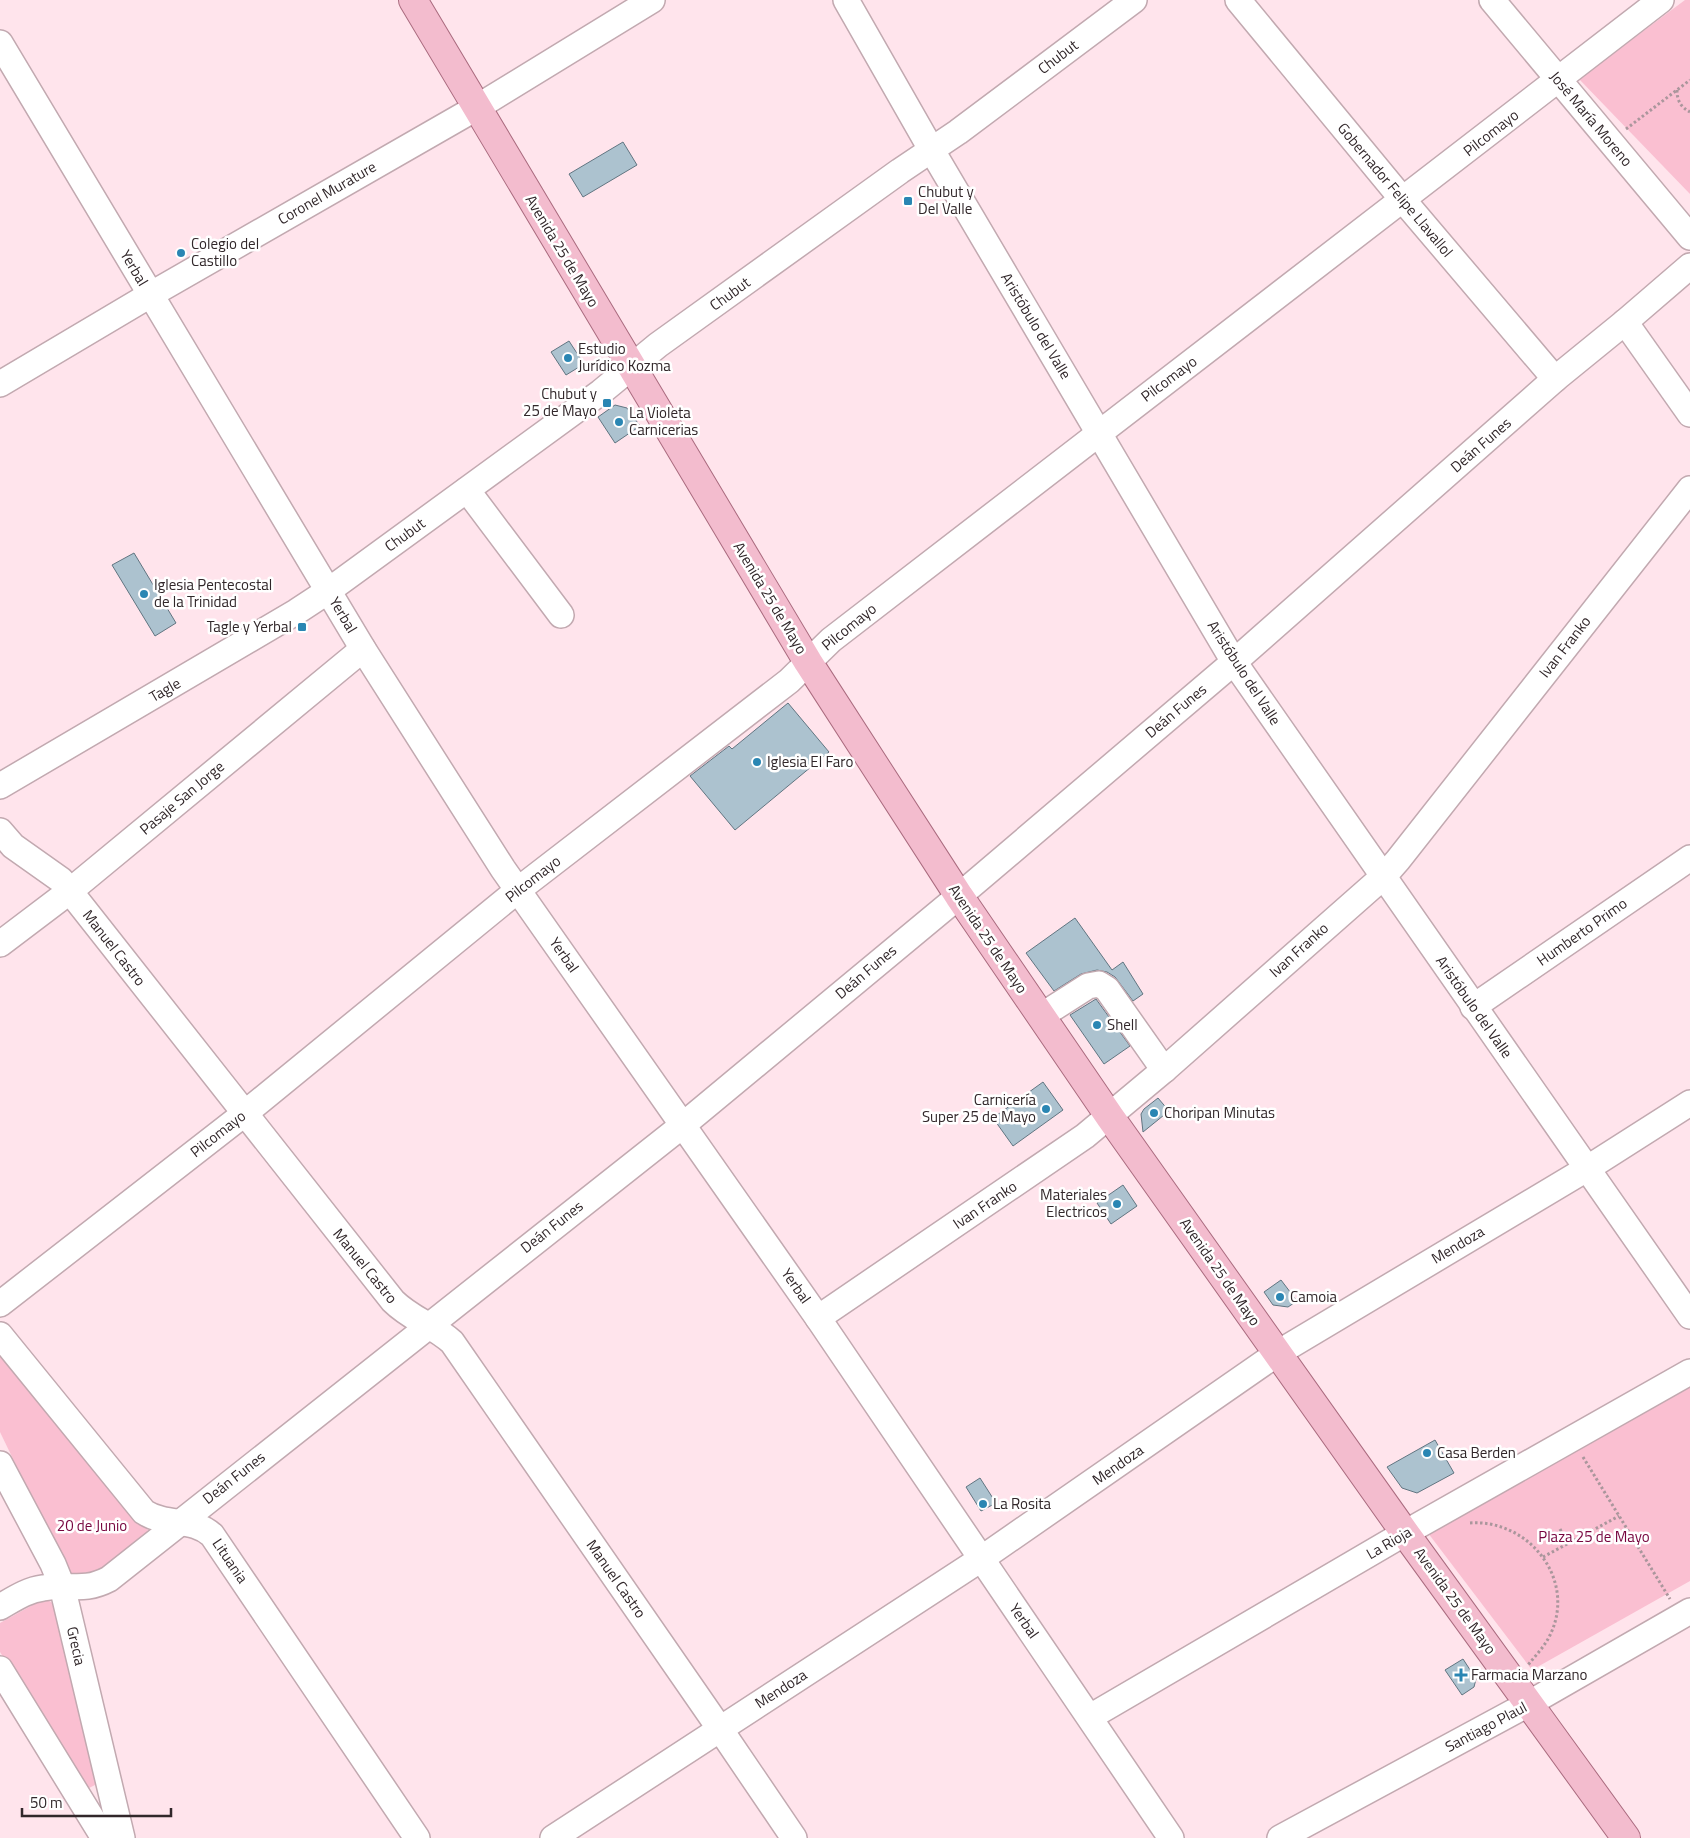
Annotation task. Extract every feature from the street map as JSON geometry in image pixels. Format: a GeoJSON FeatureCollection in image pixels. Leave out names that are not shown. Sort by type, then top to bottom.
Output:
{"type":"FeatureCollection","features":[{"type":"Feature","properties":{"kind":"main road","name":"Avenida 25 de Mayo"},"geometry":{"type":"LineString","coordinates":[[413,0],[808,662],[958,896],[1110,1117],[1405,1533],[1626,1838]]}},
{"type":"Feature","properties":{"kind":"street","name":"Coronel Murature"},"geometry":{"type":"LineString","coordinates":[[0,384],[150,295],[476,108],[652,0]]}},
{"type":"Feature","properties":{"kind":"street","name":"Aristóbulo del Valle"},"geometry":{"type":"LineString","coordinates":[[846,0],[931,149],[1234,662],[1690,1316]]}},
{"type":"Feature","properties":{"kind":"street","name":"Chubut"},"geometry":{"type":"LineString","coordinates":[[328,591],[601,392],[658,345],[931,149],[958,132],[1134,0]]}},
{"type":"Feature","properties":{"kind":"street","name":"Gobernador Felipe Llavallol"},"geometry":{"type":"LineString","coordinates":[[1238,0],[1403,200],[1555,379]]}},
{"type":"Feature","properties":{"kind":"street","name":"José María Moreno"},"geometry":{"type":"LineString","coordinates":[[1492,0],[1690,237]]}},
{"type":"Feature","properties":{"kind":"street","name":"Pilcomayo"},"geometry":{"type":"LineString","coordinates":[[0,1304],[244,1114],[518,890],[789,681],[831,640],[1661,0]]}},
{"type":"Feature","properties":{"kind":"street","name":"Yerbal"},"geometry":{"type":"LineString","coordinates":[[0,43],[328,591],[503,869],[818,1318],[1172,1838]]}},
{"type":"Feature","properties":{"kind":"street","name":"Deán Funes"},"geometry":{"type":"LineString","coordinates":[[0,1607],[23,1593],[42,1588],[62,1586],[84,1588],[108,1579],[683,1124],[958,896],[1234,662],[1555,379],[1690,266]]}},
{"type":"Feature","properties":{"kind":"street"},"geometry":{"type":"LineString","coordinates":[[1625,322],[1690,414]]}},
{"type":"Feature","properties":{"kind":"street","name":"Ivan Franko"},"geometry":{"type":"LineString","coordinates":[[818,1318],[1077,1142],[1110,1117],[1384,876],[1690,489]]}},
{"type":"Feature","properties":{"kind":"street"},"geometry":{"type":"LineString","coordinates":[[467,490],[561,615]]}},
{"type":"Feature","properties":{"kind":"street","name":"Tagle"},"geometry":{"type":"LineString","coordinates":[[0,786],[296,612],[328,591]]}},
{"type":"Feature","properties":{"kind":"street","name":"Pasaje San Jorge"},"geometry":{"type":"LineString","coordinates":[[0,944],[70,891],[363,648]]}},
{"type":"Feature","properties":{"kind":"street","name":"Manuel Castro"},"geometry":{"type":"LineString","coordinates":[[0,831],[13,846],[61,880],[393,1301],[404,1312],[444,1335],[452,1342],[794,1838]]}},
{"type":"Feature","properties":{"kind":"street","name":"Humberto Primo"},"geometry":{"type":"LineString","coordinates":[[1473,1007],[1690,858]]}},
{"type":"Feature","properties":{"kind":"street"},"geometry":{"type":"LineString","coordinates":[[1040,1016],[1088,986],[1098,984],[1107,989],[1164,1070]]}},
{"type":"Feature","properties":{"kind":"street","name":"Mendoza"},"geometry":{"type":"LineString","coordinates":[[553,1838],[981,1560],[1278,1353],[1588,1168],[1690,1103]]}},
{"type":"Feature","properties":{"kind":"street","name":"Lituania"},"geometry":{"type":"LineString","coordinates":[[0,1335],[144,1512],[162,1521],[195,1524],[204,1528],[212,1535],[417,1838]]}},
{"type":"Feature","properties":{"kind":"street","name":"La Rioja"},"geometry":{"type":"LineString","coordinates":[[1090,1717],[1405,1533],[1690,1372]]}},
{"type":"Feature","properties":{"kind":"street","name":"Grecia"},"geometry":{"type":"LineString","coordinates":[[0,1464],[53,1564],[62,1586],[122,1838]]}},
{"type":"Feature","properties":{"kind":"street","name":"Santiago Plaul"},"geometry":{"type":"LineString","coordinates":[[1280,1838],[1522,1693],[1686,1614]]}},
{"type":"Feature","properties":{"kind":"street"},"geometry":{"type":"LineString","coordinates":[[0,1669],[104,1838]]}},
{"type":"Feature","properties":{"kind":"path"},"geometry":{"type":"LineString","coordinates":[[1610,142],[1690,80]]}},
{"type":"Feature","properties":{"kind":"path"},"geometry":{"type":"LineString","coordinates":[[1677,90],[1679,103],[1690,112]]}},
{"type":"Feature","properties":{"kind":"path"},"geometry":{"type":"LineString","coordinates":[[1572,1440],[1619,1516],[1686,1614]]}},
{"type":"Feature","properties":{"kind":"path"},"geometry":{"type":"LineString","coordinates":[[1543,1558],[1619,1516]]}},
{"type":"Feature","properties":{"kind":"path"},"geometry":{"type":"LineString","coordinates":[[1467,1523],[1484,1522],[1508,1528],[1530,1541],[1543,1558],[1555,1584],[1557,1609],[1551,1633],[1536,1656],[1522,1693]]}},
{"type":"Feature","properties":{"kind":"path"},"geometry":{"type":"LineString","coordinates":[[1560,1529],[1568,1544]]}},
{"type":"Feature","properties":{"kind":"green space"},"geometry":{"type":"Polygon","coordinates":[[[1685,0],[1690,0],[1690,194],[1579,79],[1685,0]]]}},
{"type":"Feature","properties":{"kind":"green space","name":"20 de Junio"},"geometry":{"type":"Polygon","coordinates":[[[0,1351],[147,1525],[148,1533],[93,1577],[69,1575],[0,1432],[0,1351]]]}},
{"type":"Feature","properties":{"kind":"green space","name":"Plaza 25 de Mayo"},"geometry":{"type":"Polygon","coordinates":[[[1690,1384],[1690,1581],[1532,1670],[1428,1533],[1690,1384]]]}},
{"type":"Feature","properties":{"kind":"green space"},"geometry":{"type":"Polygon","coordinates":[[[46,1599],[54,1604],[97,1784],[89,1788],[84,1784],[0,1652],[0,1623],[46,1599]]]}},
{"type":"Feature","properties":{"kind":"building"},"geometry":{"type":"Polygon","coordinates":[[[623,142],[637,165],[583,197],[569,174],[623,142]]]}},
{"type":"Feature","properties":{"kind":"building","name":"Estudio Jurídico Kozma"},"geometry":{"type":"Polygon","coordinates":[[[569,341],[584,364],[566,375],[551,352],[569,341]]]}},
{"type":"Feature","properties":{"kind":"building","name":"La Violeta Carnicerias"},"geometry":{"type":"Polygon","coordinates":[[[615,405],[627,408],[640,426],[615,443],[598,417],[615,405]]]}},
{"type":"Feature","properties":{"kind":"building","name":"Iglesia Pentecostal de la Trinidad"},"geometry":{"type":"Polygon","coordinates":[[[134,553],[176,623],[155,636],[112,565],[134,553]]]}},
{"type":"Feature","properties":{"kind":"building","name":"Iglesia El Faro"},"geometry":{"type":"Polygon","coordinates":[[[788,703],[829,752],[735,830],[690,776],[729,746],[732,749],[788,703]]]}},
{"type":"Feature","properties":{"kind":"building"},"geometry":{"type":"Polygon","coordinates":[[[1075,918],[1112,970],[1123,962],[1143,994],[1133,1001],[1115,977],[1107,972],[1097,970],[1081,974],[1054,991],[1026,953],[1075,918]]]}},
{"type":"Feature","properties":{"kind":"building"},"geometry":{"type":"Polygon","coordinates":[[[1096,999],[1130,1046],[1104,1064],[1070,1015],[1096,999]]]}},
{"type":"Feature","properties":{"kind":"building"},"geometry":{"type":"Polygon","coordinates":[[[1043,1082],[1063,1110],[1013,1146],[993,1118],[1043,1082]]]}},
{"type":"Feature","properties":{"kind":"building","name":"Choripan Minutas"},"geometry":{"type":"Polygon","coordinates":[[[1158,1098],[1169,1111],[1143,1132],[1141,1114],[1144,1109],[1158,1098]]]}},
{"type":"Feature","properties":{"kind":"building","name":"Materiales Electricos"},"geometry":{"type":"Polygon","coordinates":[[[1123,1185],[1137,1206],[1111,1224],[1097,1203],[1123,1185]]]}},
{"type":"Feature","properties":{"kind":"building","name":"Camoia"},"geometry":{"type":"Polygon","coordinates":[[[1281,1280],[1297,1301],[1288,1307],[1273,1305],[1264,1292],[1281,1280]]]}},
{"type":"Feature","properties":{"kind":"building","name":"Casa Berden"},"geometry":{"type":"Polygon","coordinates":[[[1435,1440],[1454,1473],[1417,1493],[1402,1488],[1387,1467],[1435,1440]]]}},
{"type":"Feature","properties":{"kind":"building"},"geometry":{"type":"Polygon","coordinates":[[[980,1478],[996,1503],[981,1511],[966,1487],[980,1478]]]}},
{"type":"Feature","properties":{"kind":"building","name":"Farmacia Marzano"},"geometry":{"type":"Polygon","coordinates":[[[1463,1659],[1476,1679],[1474,1687],[1462,1695],[1445,1670],[1463,1659]]]}},
{"type":"Feature","properties":{"kind":"place","name":"Chubut y Del Valle"},"geometry":{"type":"Point","coordinates":[908,201]}},
{"type":"Feature","properties":{"kind":"place","name":"Colegio del Castillo"},"geometry":{"type":"Point","coordinates":[181,253]}},
{"type":"Feature","properties":{"kind":"place","name":"Estudio Jurídico Kozma"},"geometry":{"type":"Point","coordinates":[568,358]}},
{"type":"Feature","properties":{"kind":"place","name":"Chubut y 25 de Mayo"},"geometry":{"type":"Point","coordinates":[607,403]}},
{"type":"Feature","properties":{"kind":"place","name":"La Violeta Carnicerias"},"geometry":{"type":"Point","coordinates":[619,422]}},
{"type":"Feature","properties":{"kind":"place","name":"Iglesia Pentecostal de la Trinidad"},"geometry":{"type":"Point","coordinates":[144,594]}},
{"type":"Feature","properties":{"kind":"place","name":"Tagle y Yerbal"},"geometry":{"type":"Point","coordinates":[302,627]}},
{"type":"Feature","properties":{"kind":"place","name":"Iglesia El Faro"},"geometry":{"type":"Point","coordinates":[757,762]}},
{"type":"Feature","properties":{"kind":"place","name":"Shell"},"geometry":{"type":"Point","coordinates":[1097,1025]}},
{"type":"Feature","properties":{"kind":"place","name":"Carnicería Super 25 de Mayo"},"geometry":{"type":"Point","coordinates":[1046,1109]}},
{"type":"Feature","properties":{"kind":"place","name":"Choripan Minutas"},"geometry":{"type":"Point","coordinates":[1154,1113]}},
{"type":"Feature","properties":{"kind":"place","name":"Materiales Electricos"},"geometry":{"type":"Point","coordinates":[1117,1204]}},
{"type":"Feature","properties":{"kind":"place","name":"Camoia"},"geometry":{"type":"Point","coordinates":[1280,1297]}},
{"type":"Feature","properties":{"kind":"place","name":"Casa Berden"},"geometry":{"type":"Point","coordinates":[1427,1453]}},
{"type":"Feature","properties":{"kind":"place","name":"La Rosita"},"geometry":{"type":"Point","coordinates":[983,1504]}},
{"type":"Feature","properties":{"kind":"place","name":"Farmacia Marzano"},"geometry":{"type":"Point","coordinates":[1461,1675]}}]}
